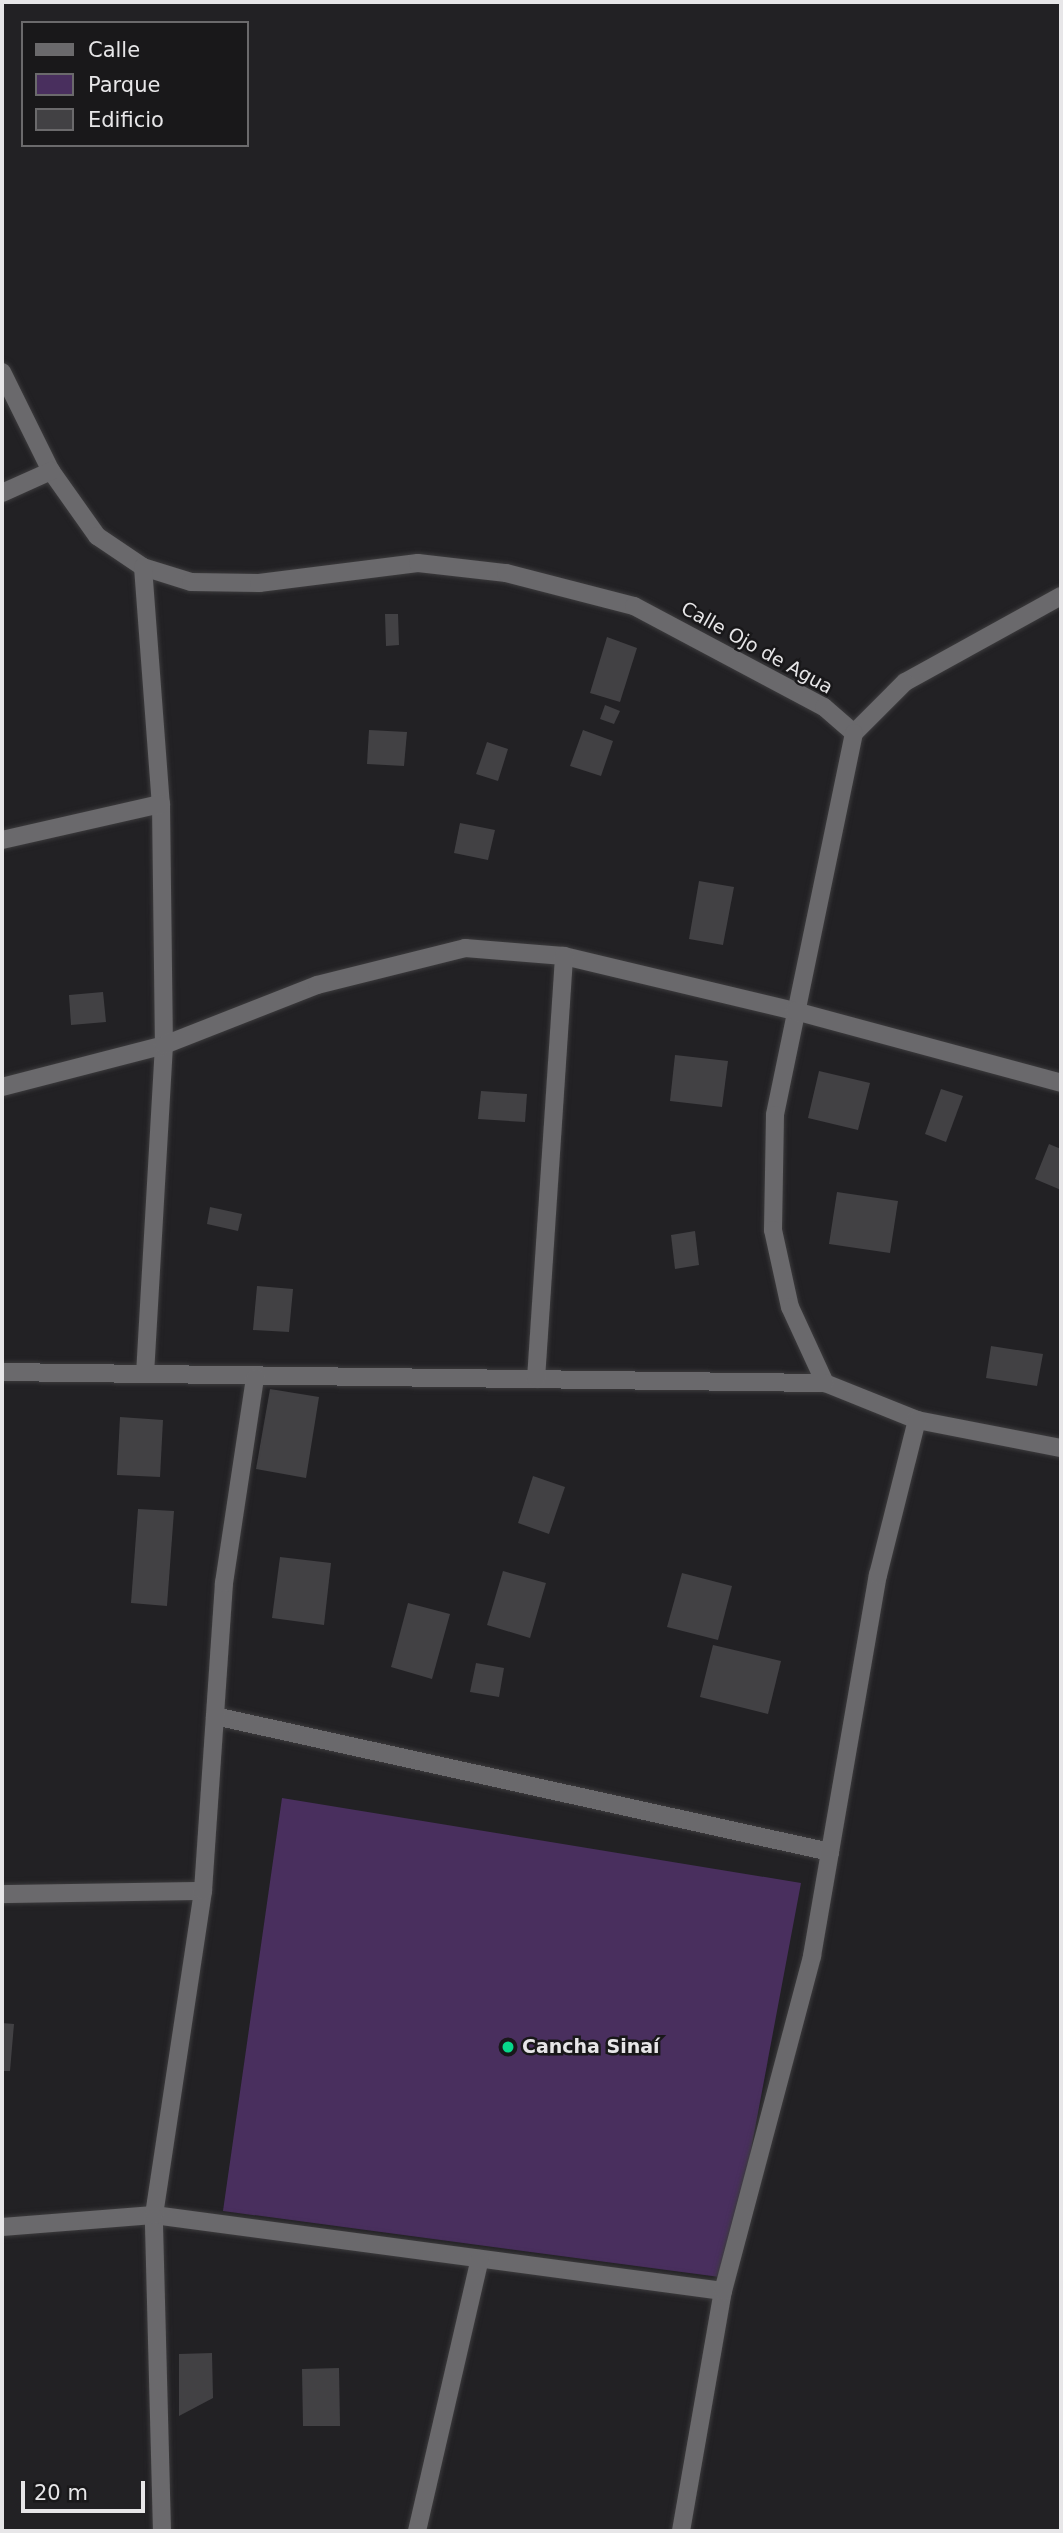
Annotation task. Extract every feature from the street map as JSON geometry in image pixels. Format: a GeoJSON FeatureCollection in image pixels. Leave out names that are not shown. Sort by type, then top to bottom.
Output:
{"type":"FeatureCollection","features":[{"type":"Feature","properties":{"kind":"street","name":"Calle Ojo de Agua"},"geometry":{"type":"LineString","coordinates":[[2,372],[51,471],[97,536],[143,567],[191,582],[259,583],[418,563],[506,573],[634,606],[824,707],[854,733]]}},
{"type":"Feature","properties":{"kind":"street"},"geometry":{"type":"LineString","coordinates":[[2,493],[51,471]]}},
{"type":"Feature","properties":{"kind":"street"},"geometry":{"type":"LineString","coordinates":[[143,567],[162,804],[164,1045],[145,1371]]}},
{"type":"Feature","properties":{"kind":"street"},"geometry":{"type":"LineString","coordinates":[[825,1383],[790,1307],[773,1230],[775,1115],[854,733],[880,702],[905,682],[1061,596]]}},
{"type":"Feature","properties":{"kind":"street"},"geometry":{"type":"LineString","coordinates":[[2,840],[162,804]]}},
{"type":"Feature","properties":{"kind":"street"},"geometry":{"type":"LineString","coordinates":[[2,1087],[164,1045],[317,985],[465,948],[564,956],[795,1011],[1061,1083]]}},
{"type":"Feature","properties":{"kind":"street"},"geometry":{"type":"LineString","coordinates":[[536,1379],[564,956]]}},
{"type":"Feature","properties":{"kind":"street"},"geometry":{"type":"LineString","coordinates":[[2,1372],[145,1371],[255,1378],[825,1383],[917,1420],[1061,1448]]}},
{"type":"Feature","properties":{"kind":"street"},"geometry":{"type":"LineString","coordinates":[[162,2531],[154,2216],[203,1891],[224,1583],[255,1378]]}},
{"type":"Feature","properties":{"kind":"street"},"geometry":{"type":"LineString","coordinates":[[681,2531],[723,2291],[812,1956],[878,1575],[917,1420]]}},
{"type":"Feature","properties":{"kind":"street"},"geometry":{"type":"LineString","coordinates":[[215,1716],[830,1852]]}},
{"type":"Feature","properties":{"kind":"street"},"geometry":{"type":"LineString","coordinates":[[2,1894],[203,1891]]}},
{"type":"Feature","properties":{"kind":"street"},"geometry":{"type":"LineString","coordinates":[[2,2227],[154,2216],[723,2291]]}},
{"type":"Feature","properties":{"kind":"street"},"geometry":{"type":"LineString","coordinates":[[416,2531],[480,2259]]}},
{"type":"Feature","properties":{"kind":"green space","name":"Cancha Sinaí"},"geometry":{"type":"Polygon","coordinates":[[[282,1798],[801,1883],[727,2278],[223,2211],[282,1798]]]}},
{"type":"Feature","properties":{"kind":"building"},"geometry":{"type":"Polygon","coordinates":[[[385,614],[398,614],[399,645],[386,646],[385,614]]]}},
{"type":"Feature","properties":{"kind":"building"},"geometry":{"type":"Polygon","coordinates":[[[607,637],[637,648],[620,702],[590,693],[607,637]]]}},
{"type":"Feature","properties":{"kind":"building"},"geometry":{"type":"Polygon","coordinates":[[[605,705],[620,711],[614,724],[600,719],[605,705]]]}},
{"type":"Feature","properties":{"kind":"building"},"geometry":{"type":"Polygon","coordinates":[[[369,730],[407,732],[404,766],[367,764],[369,730]]]}},
{"type":"Feature","properties":{"kind":"building"},"geometry":{"type":"Polygon","coordinates":[[[583,730],[613,741],[601,776],[570,766],[583,730]]]}},
{"type":"Feature","properties":{"kind":"building"},"geometry":{"type":"Polygon","coordinates":[[[487,742],[508,749],[498,781],[476,774],[487,742]]]}},
{"type":"Feature","properties":{"kind":"building"},"geometry":{"type":"Polygon","coordinates":[[[460,823],[495,830],[488,860],[454,853],[460,823]]]}},
{"type":"Feature","properties":{"kind":"building"},"geometry":{"type":"Polygon","coordinates":[[[699,881],[734,887],[723,945],[689,939],[699,881]]]}},
{"type":"Feature","properties":{"kind":"building"},"geometry":{"type":"Polygon","coordinates":[[[103,992],[106,1022],[71,1025],[69,995],[103,992]]]}},
{"type":"Feature","properties":{"kind":"building"},"geometry":{"type":"Polygon","coordinates":[[[675,1055],[728,1061],[722,1107],[670,1101],[675,1055]]]}},
{"type":"Feature","properties":{"kind":"building"},"geometry":{"type":"Polygon","coordinates":[[[819,1071],[870,1083],[858,1130],[808,1118],[819,1071]]]}},
{"type":"Feature","properties":{"kind":"building"},"geometry":{"type":"Polygon","coordinates":[[[941,1089],[963,1096],[946,1142],[925,1134],[941,1089]]]}},
{"type":"Feature","properties":{"kind":"building"},"geometry":{"type":"Polygon","coordinates":[[[481,1091],[527,1094],[525,1122],[478,1119],[481,1091]]]}},
{"type":"Feature","properties":{"kind":"building"},"geometry":{"type":"Polygon","coordinates":[[[1049,1144],[1061,1149],[1061,1190],[1035,1179],[1049,1144]]]}},
{"type":"Feature","properties":{"kind":"building"},"geometry":{"type":"Polygon","coordinates":[[[837,1192],[898,1201],[890,1253],[829,1244],[837,1192]]]}},
{"type":"Feature","properties":{"kind":"building"},"geometry":{"type":"Polygon","coordinates":[[[210,1207],[242,1214],[238,1231],[207,1224],[210,1207]]]}},
{"type":"Feature","properties":{"kind":"building"},"geometry":{"type":"Polygon","coordinates":[[[695,1231],[699,1265],[675,1269],[671,1235],[695,1231]]]}},
{"type":"Feature","properties":{"kind":"building"},"geometry":{"type":"Polygon","coordinates":[[[257,1286],[293,1289],[289,1332],[253,1330],[257,1286]]]}},
{"type":"Feature","properties":{"kind":"building"},"geometry":{"type":"Polygon","coordinates":[[[991,1346],[1043,1354],[1037,1386],[986,1378],[991,1346]]]}},
{"type":"Feature","properties":{"kind":"building"},"geometry":{"type":"Polygon","coordinates":[[[270,1389],[319,1397],[306,1478],[256,1469],[270,1389]]]}},
{"type":"Feature","properties":{"kind":"building"},"geometry":{"type":"Polygon","coordinates":[[[120,1417],[163,1420],[160,1477],[117,1475],[120,1417]]]}},
{"type":"Feature","properties":{"kind":"building"},"geometry":{"type":"Polygon","coordinates":[[[533,1476],[565,1487],[549,1534],[518,1523],[533,1476]]]}},
{"type":"Feature","properties":{"kind":"building"},"geometry":{"type":"Polygon","coordinates":[[[138,1509],[174,1511],[167,1606],[131,1603],[138,1509]]]}},
{"type":"Feature","properties":{"kind":"building"},"geometry":{"type":"Polygon","coordinates":[[[280,1557],[331,1563],[324,1625],[272,1618],[280,1557]]]}},
{"type":"Feature","properties":{"kind":"building"},"geometry":{"type":"Polygon","coordinates":[[[503,1571],[546,1583],[530,1638],[487,1625],[503,1571]]]}},
{"type":"Feature","properties":{"kind":"building"},"geometry":{"type":"Polygon","coordinates":[[[682,1573],[732,1586],[718,1640],[667,1627],[682,1573]]]}},
{"type":"Feature","properties":{"kind":"building"},"geometry":{"type":"Polygon","coordinates":[[[408,1603],[450,1614],[432,1679],[391,1667],[408,1603]]]}},
{"type":"Feature","properties":{"kind":"building"},"geometry":{"type":"Polygon","coordinates":[[[713,1645],[781,1661],[768,1714],[700,1697],[713,1645]]]}},
{"type":"Feature","properties":{"kind":"building"},"geometry":{"type":"Polygon","coordinates":[[[476,1663],[504,1668],[499,1697],[470,1692],[476,1663]]]}},
{"type":"Feature","properties":{"kind":"building"},"geometry":{"type":"Polygon","coordinates":[[[2,2023],[14,2024],[10,2071],[2,2071],[2,2023]]]}},
{"type":"Feature","properties":{"kind":"building"},"geometry":{"type":"Polygon","coordinates":[[[212,2353],[213,2398],[179,2416],[179,2354],[212,2353]]]}},
{"type":"Feature","properties":{"kind":"building"},"geometry":{"type":"Polygon","coordinates":[[[339,2368],[340,2426],[303,2426],[302,2369],[339,2368]]]}},
{"type":"Feature","properties":{"kind":"place","name":"Cancha Sinaí"},"geometry":{"type":"Point","coordinates":[508,2047]}}]}
